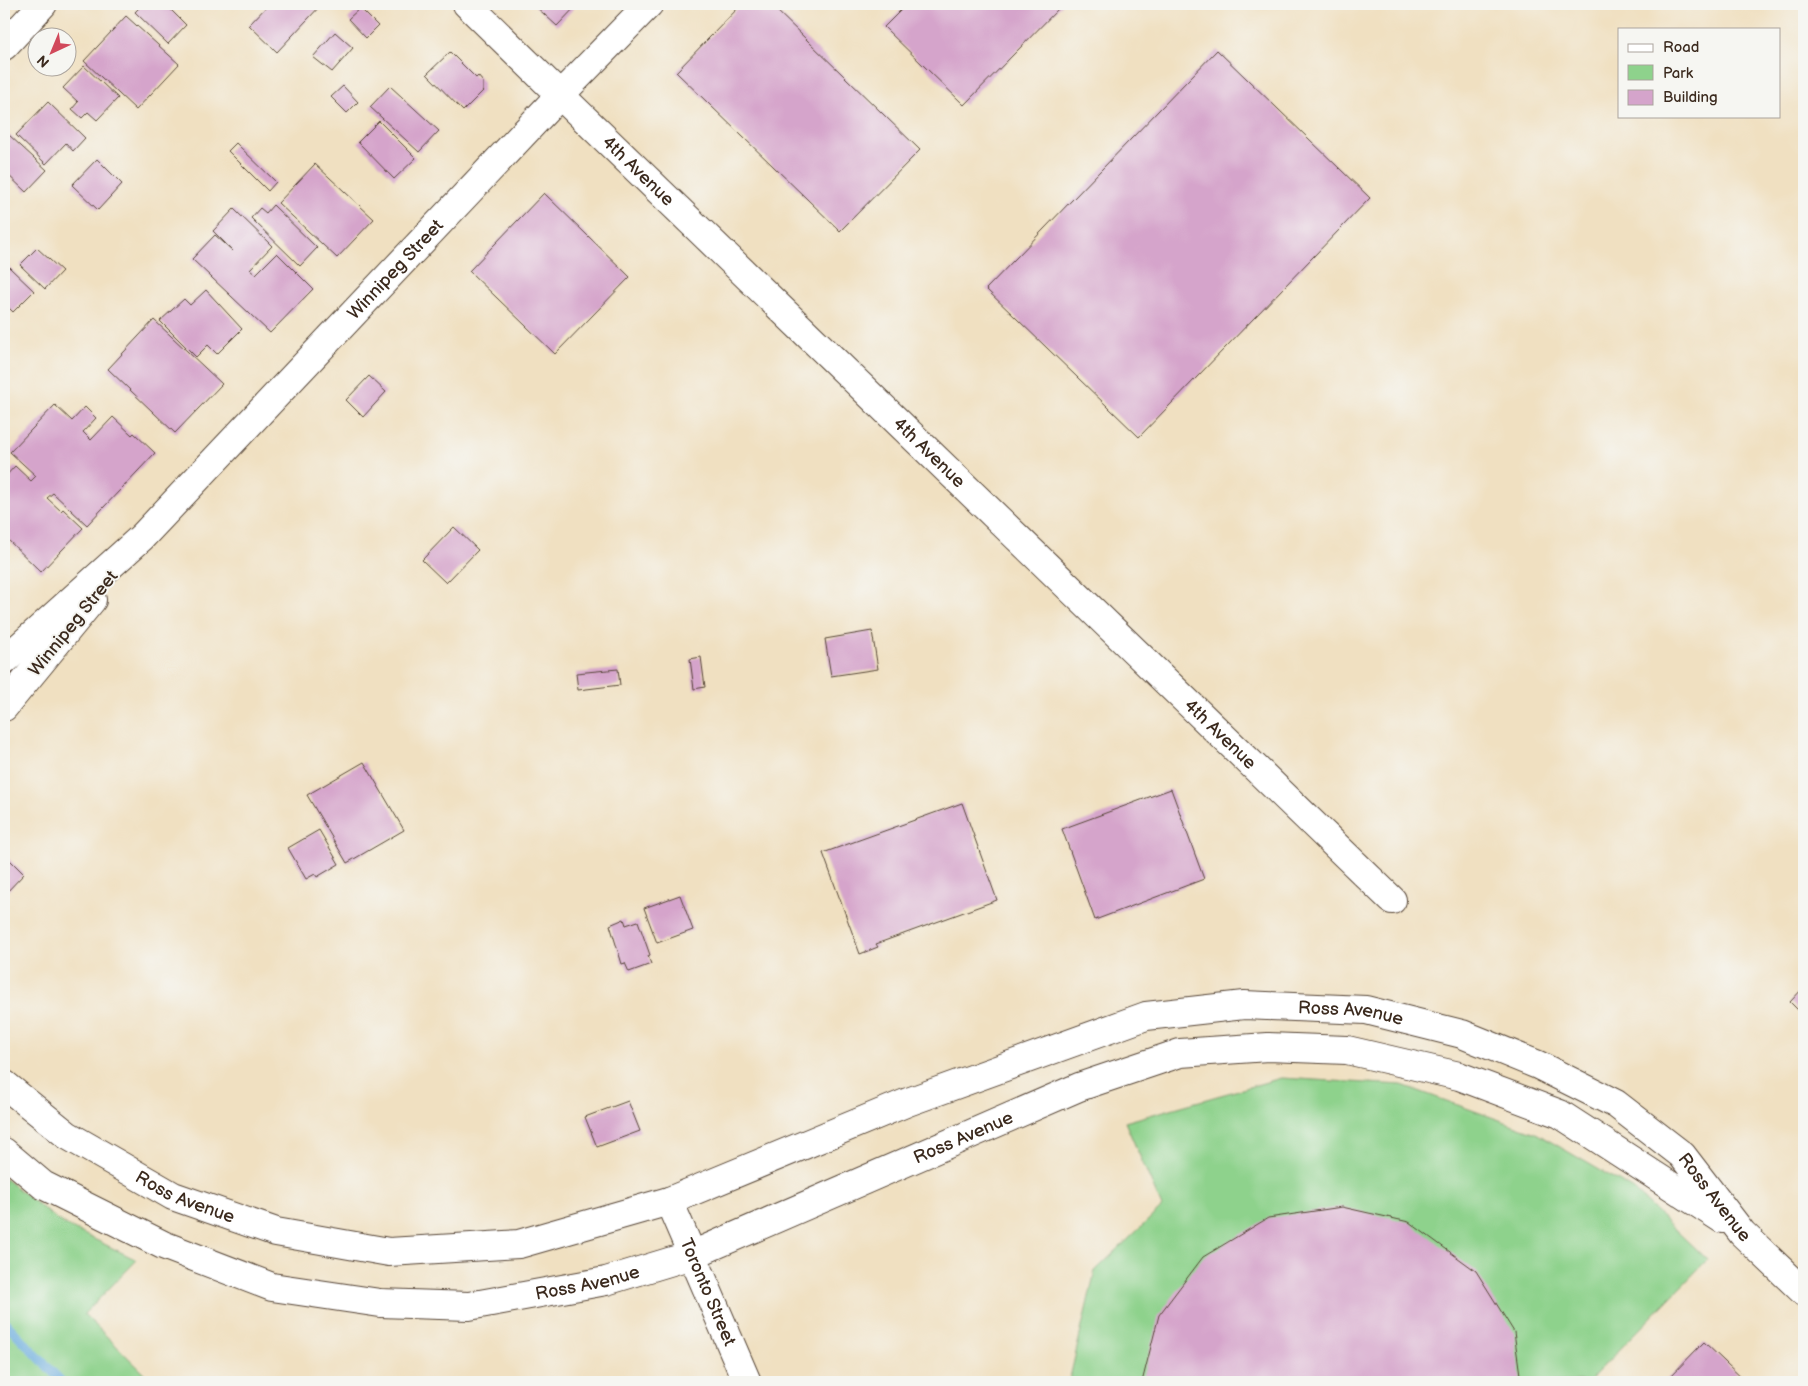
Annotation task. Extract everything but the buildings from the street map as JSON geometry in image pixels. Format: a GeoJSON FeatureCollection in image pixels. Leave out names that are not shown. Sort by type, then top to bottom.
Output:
{"type":"FeatureCollection","features":[{"type":"Feature","properties":{"kind":"main road"},"geometry":{"type":"LineString","coordinates":[[4,46],[43,4]]}},
{"type":"Feature","properties":{"kind":"main road","name":"4th Avenue"},"geometry":{"type":"LineString","coordinates":[[467,4],[1392,900]]}},
{"type":"Feature","properties":{"kind":"main road","name":"Winnipeg Street"},"geometry":{"type":"LineString","coordinates":[[4,662],[142,537],[560,94],[649,4]]}},
{"type":"Feature","properties":{"kind":"main road","name":"Winnipeg Street"},"geometry":{"type":"LineString","coordinates":[[4,707],[22,688],[142,537]]}},
{"type":"Feature","properties":{"kind":"main road","name":"Ross Avenue"},"geometry":{"type":"LineString","coordinates":[[4,1084],[67,1136],[173,1196],[276,1232],[389,1252],[519,1244],[669,1201],[908,1102],[1146,1016],[1244,1005],[1366,1010],[1462,1034],[1538,1065],[1616,1104],[1682,1155],[1742,1233]]}},
{"type":"Feature","properties":{"kind":"main road","name":"Ross Avenue"},"geometry":{"type":"LineString","coordinates":[[4,1152],[43,1185],[162,1246],[272,1287],[380,1303],[470,1306],[606,1282],[692,1255],[1079,1087],[1180,1052],[1268,1047],[1357,1052],[1460,1076],[1560,1114],[1742,1233]]}},
{"type":"Feature","properties":{"kind":"main road","name":"Toronto Street"},"geometry":{"type":"LineString","coordinates":[[669,1201],[747,1382]]}},
{"type":"Feature","properties":{"kind":"main road"},"geometry":{"type":"LineString","coordinates":[[1742,1233],[1804,1292]]}},
{"type":"Feature","properties":{"kind":"green space"},"geometry":{"type":"Polygon","coordinates":[[[1281,1078],[1402,1085],[1536,1133],[1634,1190],[1707,1260],[1588,1382],[1069,1382],[1095,1271],[1162,1207],[1125,1122],[1281,1078]]]}},
{"type":"Feature","properties":{"kind":"green space"},"geometry":{"type":"Polygon","coordinates":[[[4,1178],[63,1224],[137,1260],[84,1314],[153,1382],[4,1382],[4,1178]]]}},
{"type":"Feature","properties":{"kind":"waterway"},"geometry":{"type":"LineString","coordinates":[[4,1321],[62,1382]]}}]}
